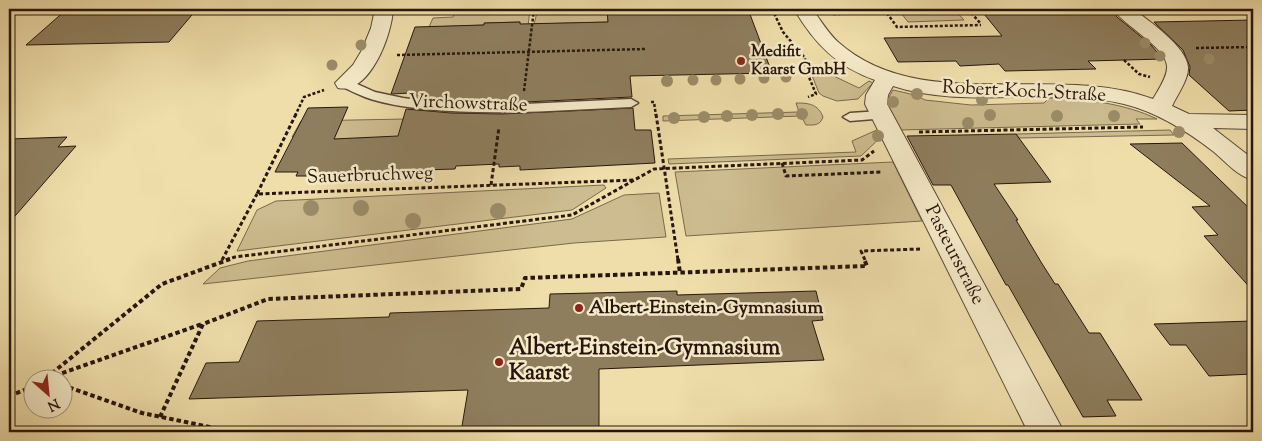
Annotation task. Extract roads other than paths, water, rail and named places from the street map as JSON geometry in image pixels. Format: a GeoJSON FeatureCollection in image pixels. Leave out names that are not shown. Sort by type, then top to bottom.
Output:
{"type":"FeatureCollection","features":[{"type":"Feature","properties":{"kind":"street"},"geometry":{"type":"LineString","coordinates":[[346,83],[360,71],[370,56],[383,19],[384,9]]}},
{"type":"Feature","properties":{"kind":"street"},"geometry":{"type":"LineString","coordinates":[[1122,9],[1176,58],[1178,67],[1159,108]]}},
{"type":"Feature","properties":{"kind":"street","name":"Robert-Koch-Straße"},"geometry":{"type":"LineString","coordinates":[[805,12],[819,35],[831,49],[861,68],[887,78],[912,85],[947,89],[1089,92],[1125,98],[1159,108],[1186,121],[1210,136],[1253,172]]}},
{"type":"Feature","properties":{"kind":"street","name":"Pasteurstraße"},"geometry":{"type":"LineString","coordinates":[[887,78],[875,100],[881,115],[1046,432]]}},
{"type":"Feature","properties":{"kind":"street"},"geometry":{"type":"LineString","coordinates":[[1186,121],[1253,122]]}},
{"type":"Feature","properties":{"kind":"lane","name":"Virchowstraße"},"geometry":{"type":"LineString","coordinates":[[346,83],[369,96],[409,103],[450,107],[631,102]]}},
{"type":"Feature","properties":{"kind":"lane"},"geometry":{"type":"LineString","coordinates":[[850,117],[881,115]]}},
{"type":"Feature","properties":{"kind":"place","name":"Medifit Kaarst GmbH"},"geometry":{"type":"Point","coordinates":[741,61]}},
{"type":"Feature","properties":{"kind":"place","name":"Albert-Einstein-Gymnasium"},"geometry":{"type":"Point","coordinates":[579,308]}},
{"type":"Feature","properties":{"kind":"place","name":"Albert-Einstein-Gymnasium Kaarst"},"geometry":{"type":"Point","coordinates":[499,362]}}]}
